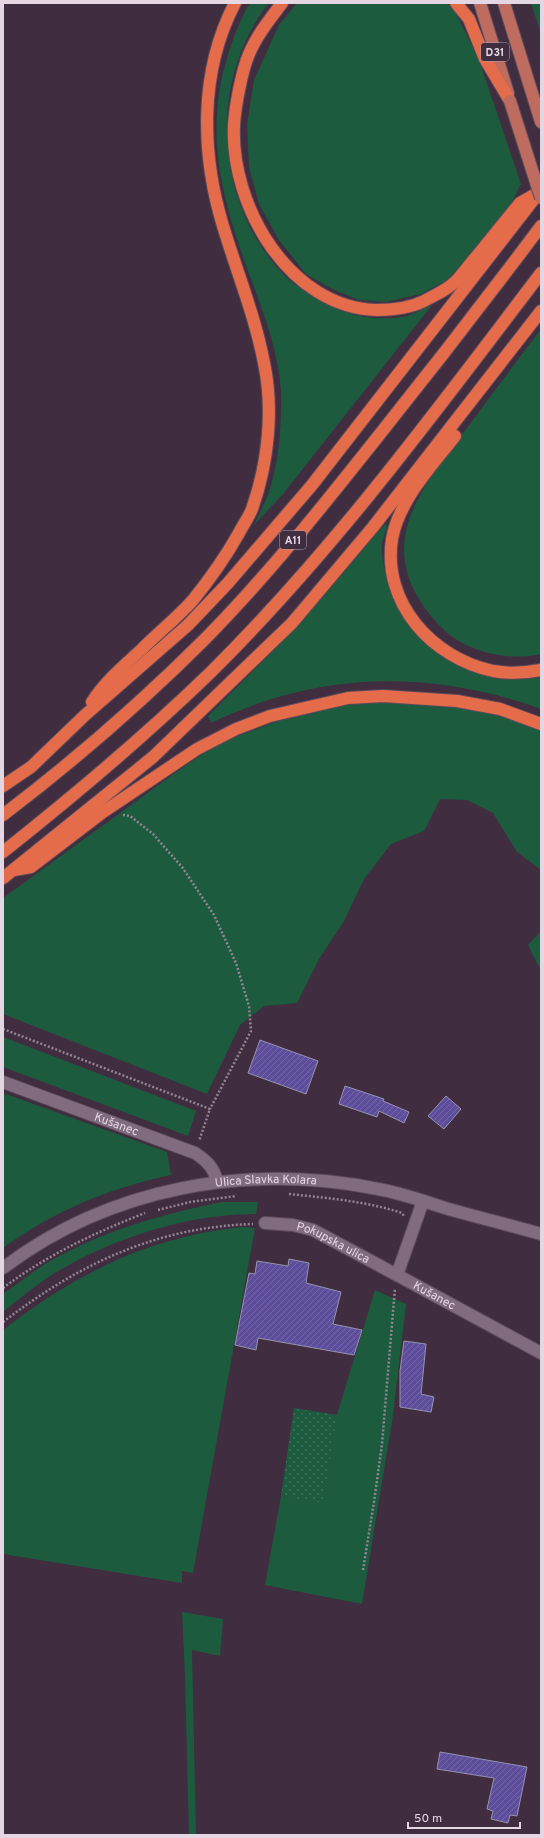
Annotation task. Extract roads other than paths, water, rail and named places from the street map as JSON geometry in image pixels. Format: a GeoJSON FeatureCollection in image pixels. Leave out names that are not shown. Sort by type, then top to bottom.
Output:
{"type":"FeatureCollection","features":[{"type":"Feature","properties":{"kind":"highway"},"geometry":{"type":"LineString","coordinates":[[84,716],[94,699],[113,677],[192,600],[224,558],[252,510],[260,478],[267,444],[269,405],[265,365],[255,324],[222,225],[213,187],[207,148],[207,100],[216,52],[235,3]]}},
{"type":"Feature","properties":{"kind":"highway"},"geometry":{"type":"LineString","coordinates":[[282,3],[265,25],[249,54],[239,92],[234,125],[238,168],[248,204],[265,237],[287,267],[311,288],[339,303],[365,310],[391,310],[422,302],[454,283],[520,203],[540,193]]}},
{"type":"Feature","properties":{"kind":"highway"},"geometry":{"type":"LineString","coordinates":[[456,3],[469,18],[485,59],[510,101]]}},
{"type":"Feature","properties":{"kind":"highway"},"geometry":{"type":"LineString","coordinates":[[3,786],[31,767],[84,716],[188,625],[228,583],[312,485],[540,193]]}},
{"type":"Feature","properties":{"kind":"highway","name":"A11"},"geometry":{"type":"LineString","coordinates":[[3,815],[119,719],[206,638],[251,590],[329,499],[451,344],[541,226]]}},
{"type":"Feature","properties":{"kind":"highway","name":"A11"},"geometry":{"type":"LineString","coordinates":[[3,852],[55,811],[140,738],[211,671],[267,612],[352,516],[541,273]]}},
{"type":"Feature","properties":{"kind":"highway"},"geometry":{"type":"LineString","coordinates":[[3,878],[153,757],[292,623],[374,526],[541,311]]}},
{"type":"Feature","properties":{"kind":"highway"},"geometry":{"type":"LineString","coordinates":[[487,382],[482,399],[405,503],[392,539],[391,569],[399,596],[416,627],[441,648],[465,661],[493,671],[521,673],[541,670]]}},
{"type":"Feature","properties":{"kind":"highway"},"geometry":{"type":"LineString","coordinates":[[13,870],[31,867],[103,812],[197,749],[236,729],[270,716],[348,698],[382,696],[457,701],[500,709],[541,724]]}},
{"type":"Feature","properties":{"kind":"main road","name":"D31"},"geometry":{"type":"LineString","coordinates":[[480,3],[540,193]]}},
{"type":"Feature","properties":{"kind":"main road","name":"D31"},"geometry":{"type":"LineString","coordinates":[[504,3],[541,122]]}},
{"type":"Feature","properties":{"kind":"street","name":"Kušanec"},"geometry":{"type":"LineString","coordinates":[[3,1082],[195,1153],[207,1162],[215,1172],[217,1182]]}},
{"type":"Feature","properties":{"kind":"street","name":"Ulica Slavka Kolara"},"geometry":{"type":"LineString","coordinates":[[3,1268],[18,1257],[60,1232],[101,1212],[148,1196],[217,1182],[273,1178],[307,1179],[379,1189],[541,1234]]}},
{"type":"Feature","properties":{"kind":"street"},"geometry":{"type":"LineString","coordinates":[[397,1275],[423,1201]]}},
{"type":"Feature","properties":{"kind":"street","name":"Pokupska ulica"},"geometry":{"type":"LineString","coordinates":[[264,1223],[292,1225],[313,1230],[397,1275]]}},
{"type":"Feature","properties":{"kind":"street","name":"Kušanec"},"geometry":{"type":"LineString","coordinates":[[397,1275],[541,1353]]}}]}
